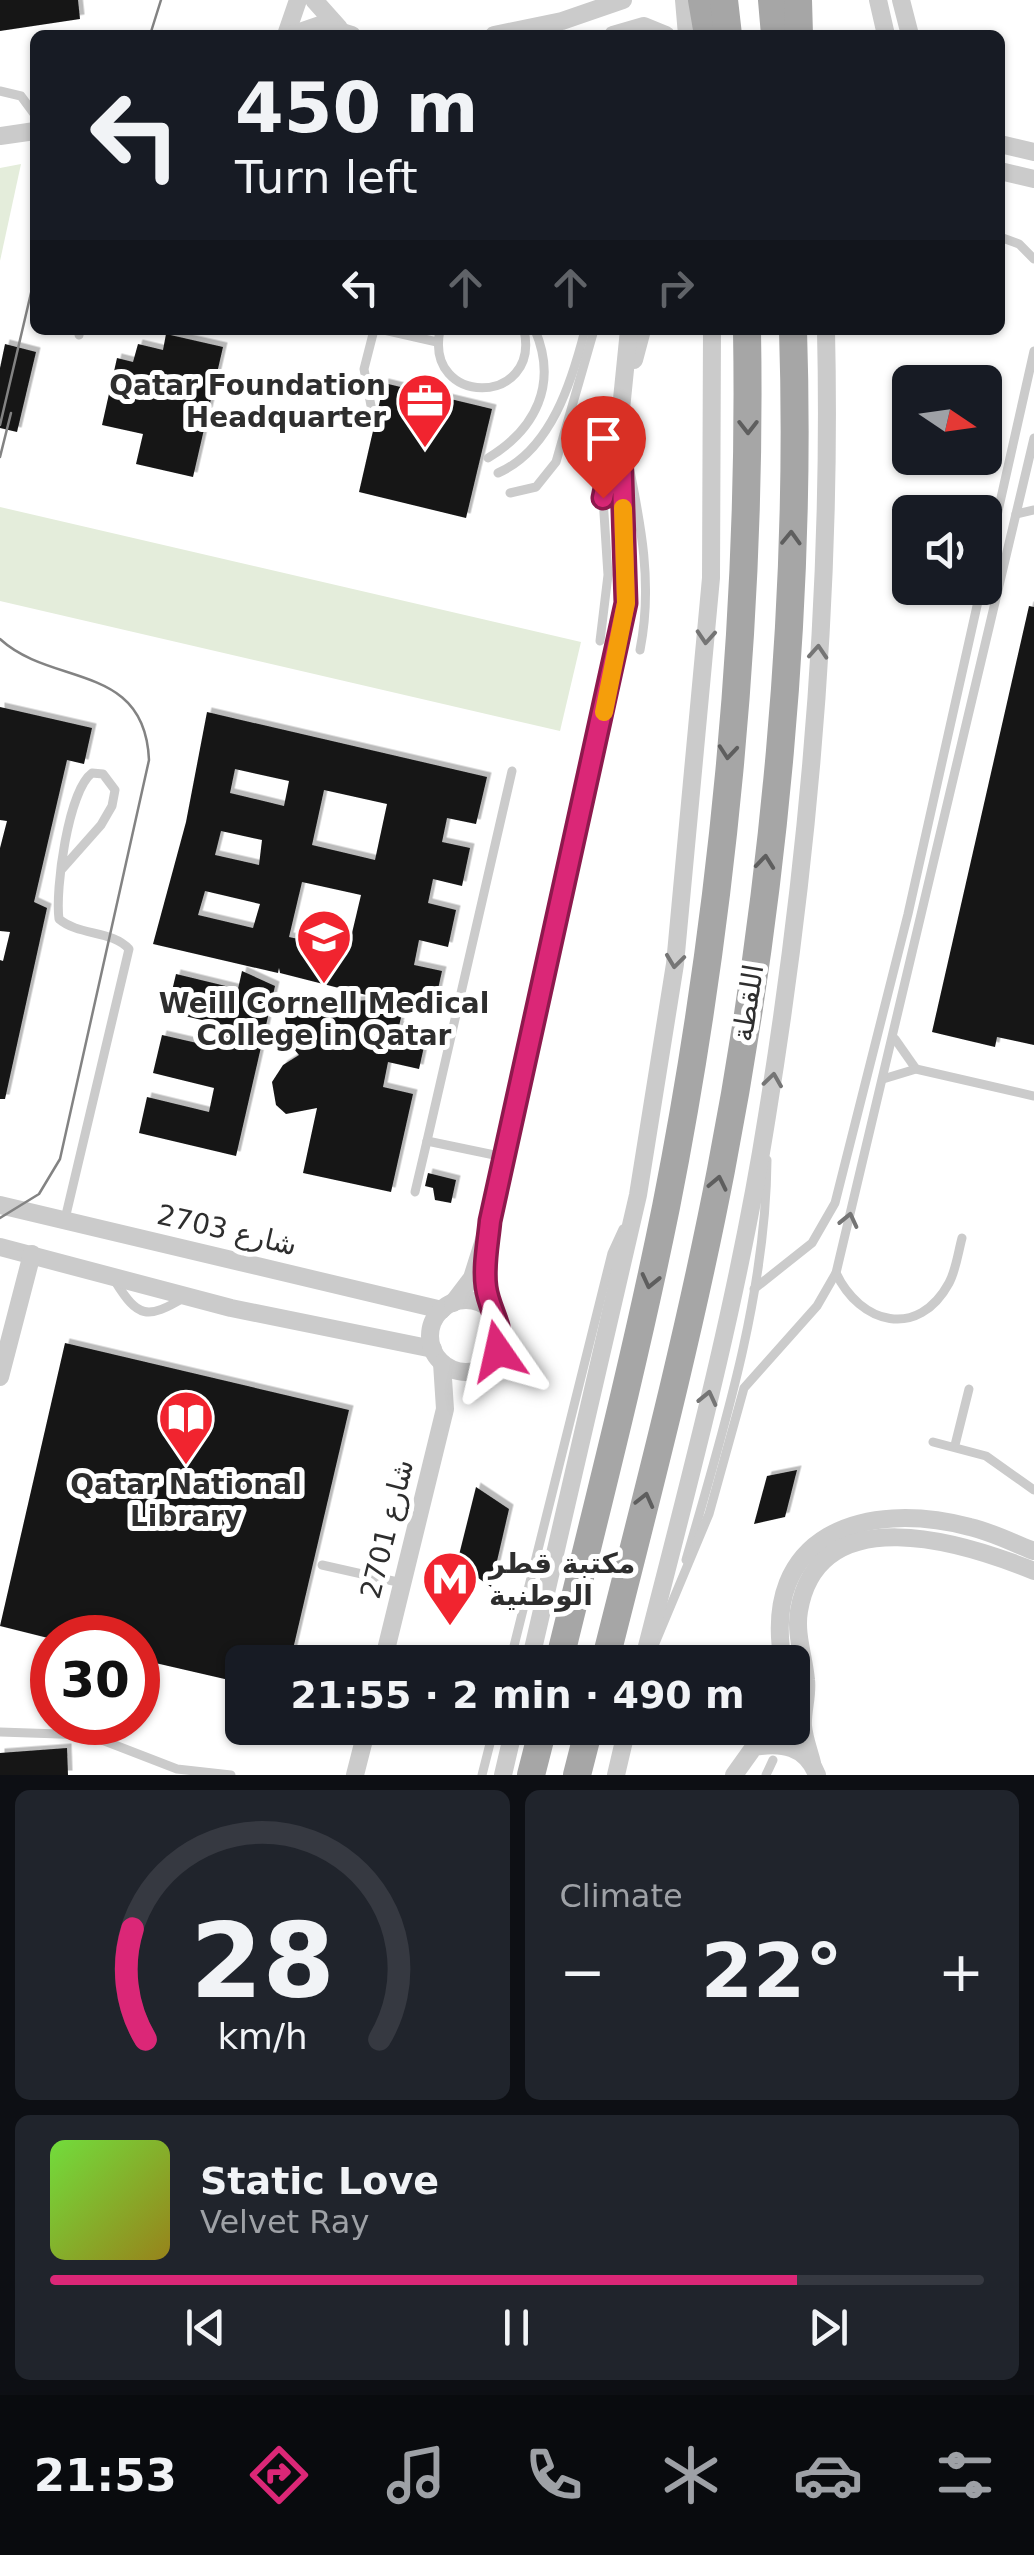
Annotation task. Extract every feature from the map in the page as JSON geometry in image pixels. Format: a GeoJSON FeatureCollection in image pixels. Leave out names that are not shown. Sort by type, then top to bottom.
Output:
{"type":"FeatureCollection","features":[{"type":"Feature","properties":{"kind":"main road"},"geometry":{"type":"LineString","coordinates":[[702,0],[707,30]]}},
{"type":"Feature","properties":{"kind":"main road"},"geometry":{"type":"LineString","coordinates":[[724,0],[727,30]]}},
{"type":"Feature","properties":{"kind":"main road"},"geometry":{"type":"LineString","coordinates":[[772,0],[775,30]]}},
{"type":"Feature","properties":{"kind":"main road"},"geometry":{"type":"LineString","coordinates":[[798,0],[800,30]]}},
{"type":"Feature","properties":{"kind":"main road","name":"اللقطة"},"geometry":{"type":"LineString","coordinates":[[563,1645],[654,1265],[695,1038],[722,828],[734,685],[749,434],[747,335]]}},
{"type":"Feature","properties":{"kind":"main road","name":"اللقطة"},"geometry":{"type":"LineString","coordinates":[[609,1645],[721,1170],[754,965],[788,635],[794,335]]}},
{"type":"Feature","properties":{"kind":"main road"},"geometry":{"type":"LineString","coordinates":[[531,1775],[539,1745]]}},
{"type":"Feature","properties":{"kind":"main road"},"geometry":{"type":"LineString","coordinates":[[577,1775],[585,1745]]}},
{"type":"Feature","properties":{"kind":"main road"},"geometry":{"type":"LineString","coordinates":[[586,1775],[589,1745]]}},
{"type":"Feature","properties":{"kind":"street"},"geometry":{"type":"LineString","coordinates":[[290,30],[298,0]]}},
{"type":"Feature","properties":{"kind":"street"},"geometry":{"type":"LineString","coordinates":[[314,0],[344,30]]}},
{"type":"Feature","properties":{"kind":"street"},"geometry":{"type":"LineString","coordinates":[[518,30],[562,21],[622,0]]}},
{"type":"Feature","properties":{"kind":"street"},"geometry":{"type":"LineString","coordinates":[[684,0],[687,30]]}},
{"type":"Feature","properties":{"kind":"street"},"geometry":{"type":"LineString","coordinates":[[809,0],[812,30]]}},
{"type":"Feature","properties":{"kind":"street"},"geometry":{"type":"LineString","coordinates":[[878,0],[885,30]]}},
{"type":"Feature","properties":{"kind":"street"},"geometry":{"type":"LineString","coordinates":[[901,0],[909,30]]}},
{"type":"Feature","properties":{"kind":"street"},"geometry":{"type":"LineString","coordinates":[[304,30],[320,25],[339,30]]}},
{"type":"Feature","properties":{"kind":"street"},"geometry":{"type":"LineString","coordinates":[[630,30],[644,26],[654,30]]}},
{"type":"Feature","properties":{"kind":"street"},"geometry":{"type":"LineString","coordinates":[[0,136],[30,133]]}},
{"type":"Feature","properties":{"kind":"street"},"geometry":{"type":"LineString","coordinates":[[1005,145],[1034,152]]}},
{"type":"Feature","properties":{"kind":"street"},"geometry":{"type":"LineString","coordinates":[[1005,173],[1034,179]]}},
{"type":"Feature","properties":{"kind":"street"},"geometry":{"type":"LineString","coordinates":[[437,1356],[431,1328],[472,1278],[490,1221],[626,603],[620,419],[628,335]]}},
{"type":"Feature","properties":{"kind":"street"},"geometry":{"type":"LineString","coordinates":[[620,419],[641,335]]}},
{"type":"Feature","properties":{"kind":"street"},"geometry":{"type":"LineString","coordinates":[[534,1645],[638,1194],[675,964],[711,578],[712,335]]}},
{"type":"Feature","properties":{"kind":"street","name":"اللقطة"},"geometry":{"type":"LineString","coordinates":[[648,1645],[688,1486],[767,1117],[796,913],[824,547],[826,335]]}},
{"type":"Feature","properties":{"kind":"street","name":"شارع 2703"},"geometry":{"type":"LineString","coordinates":[[0,1205],[447,1306]]}},
{"type":"Feature","properties":{"kind":"street"},"geometry":{"type":"LineString","coordinates":[[0,1247],[437,1356],[452,1369],[474,1371],[492,1360],[501,1340],[490,1310],[485,1278],[490,1221]]}},
{"type":"Feature","properties":{"kind":"street"},"geometry":{"type":"LineString","coordinates":[[0,1377],[32,1254]]}},
{"type":"Feature","properties":{"kind":"street"},"geometry":{"type":"LineString","coordinates":[[447,1306],[472,1301],[490,1310]]}},
{"type":"Feature","properties":{"kind":"street","name":"شارع 2701"},"geometry":{"type":"LineString","coordinates":[[387,1645],[444,1409],[437,1356]]}},
{"type":"Feature","properties":{"kind":"street","name":"شارع 2701"},"geometry":{"type":"LineString","coordinates":[[444,1409],[474,1371]]}},
{"type":"Feature","properties":{"kind":"street"},"geometry":{"type":"LineString","coordinates":[[780,1645],[778,1632],[786,1585],[807,1552],[841,1527],[887,1518],[950,1522],[1034,1552]]}},
{"type":"Feature","properties":{"kind":"street"},"geometry":{"type":"LineString","coordinates":[[815,1769],[803,1728],[806,1682],[798,1624],[805,1590],[828,1560],[860,1541],[900,1536],[985,1551],[1034,1572]]}},
{"type":"Feature","properties":{"kind":"street"},"geometry":{"type":"LineString","coordinates":[[355,1775],[363,1745]]}},
{"type":"Feature","properties":{"kind":"street"},"geometry":{"type":"LineString","coordinates":[[503,1775],[510,1745]]}},
{"type":"Feature","properties":{"kind":"street"},"geometry":{"type":"LineString","coordinates":[[616,1775],[623,1745]]}},
{"type":"Feature","properties":{"kind":"street"},"geometry":{"type":"LineString","coordinates":[[734,1775],[754,1747],[785,1745],[802,1752],[815,1769]]}},
{"type":"Feature","properties":{"kind":"lane"},"geometry":{"type":"LineString","coordinates":[[0,91],[21,96],[30,109]]}},
{"type":"Feature","properties":{"kind":"lane"},"geometry":{"type":"LineString","coordinates":[[1005,239],[1019,244],[1034,259]]}},
{"type":"Feature","properties":{"kind":"lane"},"geometry":{"type":"LineString","coordinates":[[372,411],[364,369],[373,335]]}},
{"type":"Feature","properties":{"kind":"lane"},"geometry":{"type":"LineString","coordinates":[[406,335],[438,342]]}},
{"type":"Feature","properties":{"kind":"lane"},"geometry":{"type":"LineString","coordinates":[[439,335],[440,359],[454,379],[472,388],[492,388],[510,379],[522,363],[524,335]]}},
{"type":"Feature","properties":{"kind":"lane"},"geometry":{"type":"LineString","coordinates":[[488,458],[520,435],[541,399],[546,372],[536,335]]}},
{"type":"Feature","properties":{"kind":"lane"},"geometry":{"type":"LineString","coordinates":[[498,472],[514,466],[547,427],[572,380],[584,335]]}},
{"type":"Feature","properties":{"kind":"lane"},"geometry":{"type":"LineString","coordinates":[[510,494],[536,486],[556,462],[593,335]]}},
{"type":"Feature","properties":{"kind":"lane"},"geometry":{"type":"LineString","coordinates":[[1002,495],[1034,351]]}},
{"type":"Feature","properties":{"kind":"lane"},"geometry":{"type":"LineString","coordinates":[[600,642],[608,576],[603,498],[620,419]]}},
{"type":"Feature","properties":{"kind":"lane"},"geometry":{"type":"LineString","coordinates":[[620,419],[646,562],[645,622],[640,650]]}},
{"type":"Feature","properties":{"kind":"lane"},"geometry":{"type":"LineString","coordinates":[[733,1401],[818,1306],[836,1273],[1034,438]]}},
{"type":"Feature","properties":{"kind":"lane"},"geometry":{"type":"LineString","coordinates":[[1023,482],[1034,495]]}},
{"type":"Feature","properties":{"kind":"lane"},"geometry":{"type":"LineString","coordinates":[[1016,514],[1034,510]]}},
{"type":"Feature","properties":{"kind":"lane"},"geometry":{"type":"LineString","coordinates":[[754,1289],[812,1243],[835,1203],[908,914],[977,605]]}},
{"type":"Feature","properties":{"kind":"lane"},"geometry":{"type":"LineString","coordinates":[[414,1192],[512,771]]}},
{"type":"Feature","properties":{"kind":"lane"},"geometry":{"type":"LineString","coordinates":[[62,870],[112,806],[116,790],[103,774],[92,773],[78,790],[56,898],[60,919],[70,929],[122,942],[129,950],[65,1220]]}},
{"type":"Feature","properties":{"kind":"lane"},"geometry":{"type":"LineString","coordinates":[[894,1038],[916,1069]]}},
{"type":"Feature","properties":{"kind":"lane"},"geometry":{"type":"LineString","coordinates":[[883,1078],[916,1069],[1034,1096]]}},
{"type":"Feature","properties":{"kind":"lane"},"geometry":{"type":"LineString","coordinates":[[654,1645],[670,1616],[710,1514],[754,1289],[766,1204],[767,1117]]}},
{"type":"Feature","properties":{"kind":"lane"},"geometry":{"type":"LineString","coordinates":[[427,1141],[504,1157]]}},
{"type":"Feature","properties":{"kind":"lane"},"geometry":{"type":"LineString","coordinates":[[514,1645],[612,1253],[638,1194]]}},
{"type":"Feature","properties":{"kind":"lane"},"geometry":{"type":"LineString","coordinates":[[836,1273],[848,1297],[861,1310],[895,1320],[921,1312],[937,1300],[953,1274],[962,1238]]}},
{"type":"Feature","properties":{"kind":"lane"},"geometry":{"type":"LineString","coordinates":[[113,1278],[131,1305],[146,1313],[159,1313],[188,1296]]}},
{"type":"Feature","properties":{"kind":"lane"},"geometry":{"type":"LineString","coordinates":[[955,1445],[969,1388]]}},
{"type":"Feature","properties":{"kind":"lane"},"geometry":{"type":"LineString","coordinates":[[932,1442],[955,1445],[1001,1464],[1032,1483]]}},
{"type":"Feature","properties":{"kind":"lane"},"geometry":{"type":"LineString","coordinates":[[322,1565],[402,1582]]}},
{"type":"Feature","properties":{"kind":"lane"},"geometry":{"type":"LineString","coordinates":[[0,1732],[88,1735],[177,1769],[231,1775]]}},
{"type":"Feature","properties":{"kind":"lane"},"geometry":{"type":"LineString","coordinates":[[482,1775],[490,1745]]}},
{"type":"Feature","properties":{"kind":"lane"},"geometry":{"type":"LineString","coordinates":[[766,1775],[773,1760]]}},
{"type":"Feature","properties":{"kind":"green space"},"geometry":{"type":"Polygon","coordinates":[[[21,164],[0,261],[0,168],[21,164]]]}},
{"type":"Feature","properties":{"kind":"green space"},"geometry":{"type":"Polygon","coordinates":[[[0,507],[581,642],[560,731],[0,601],[0,507]]]}},
{"type":"Feature","properties":{"kind":"building"},"geometry":{"type":"Polygon","coordinates":[[[0,0],[78,0],[80,19],[0,31],[0,0]]]}},
{"type":"Feature","properties":{"kind":"building"},"geometry":{"type":"Polygon","coordinates":[[[166,335],[223,347],[193,477],[136,464],[143,434],[102,425],[117,358],[133,362],[138,344],[163,350],[166,335]]]}},
{"type":"Feature","properties":{"kind":"building"},"geometry":{"type":"Polygon","coordinates":[[[5,344],[36,352],[17,432],[0,428],[0,368],[5,344]]]}},
{"type":"Feature","properties":{"kind":"building","name":"Qatar Foundation Headquarter"},"geometry":{"type":"Polygon","coordinates":[[[384,383],[492,409],[466,518],[359,492],[384,383]]]}},
{"type":"Feature","properties":{"kind":"building"},"geometry":{"type":"Polygon","coordinates":[[[1029,606],[1034,607],[1034,1045],[997,1037],[995,1047],[932,1032],[1029,606]]]}},
{"type":"Feature","properties":{"kind":"building"},"geometry":{"type":"Polygon","coordinates":[[[0,707],[92,728],[84,764],[67,760],[34,902],[47,908],[5,1099],[0,1099],[0,960],[3,961],[10,932],[0,931],[0,848],[7,821],[0,820],[0,707]]]}},
{"type":"Feature","properties":{"kind":"building"},"geometry":{"type":"Polygon","coordinates":[[[207,712],[487,777],[476,824],[447,818],[442,842],[470,848],[462,886],[433,879],[428,903],[456,910],[448,947],[419,940],[414,965],[442,971],[434,1007],[405,1001],[399,1026],[427,1033],[419,1069],[388,1062],[383,1087],[413,1094],[391,1192],[303,1173],[317,1108],[286,1114],[276,1105],[272,1082],[283,1065],[299,1055],[289,1043],[285,1018],[296,1006],[309,1002],[325,1013],[339,1011],[342,1002],[382,999],[280,973],[279,968],[278,973],[153,944],[186,822],[207,712]],[[235,769],[230,793],[284,806],[289,781],[235,769]],[[324,790],[312,845],[375,860],[387,804],[324,790]],[[221,831],[215,855],[259,865],[262,840],[221,831]],[[302,882],[289,937],[348,950],[361,895],[302,882]],[[205,891],[198,915],[253,928],[260,904],[205,891]]]}},
{"type":"Feature","properties":{"kind":"building"},"geometry":{"type":"Polygon","coordinates":[[[242,971],[275,986],[236,1156],[139,1133],[147,1097],[209,1112],[214,1088],[153,1073],[162,1035],[223,1049],[228,1026],[167,1012],[176,974],[238,989],[242,971]]]}},
{"type":"Feature","properties":{"kind":"building"},"geometry":{"type":"Polygon","coordinates":[[[428,1173],[456,1180],[451,1203],[435,1200],[433,1188],[425,1186],[428,1173]]]}},
{"type":"Feature","properties":{"kind":"building","name":"Qatar National Library"},"geometry":{"type":"Polygon","coordinates":[[[65,1343],[349,1410],[294,1645],[225,1645],[225,1679],[160,1664],[160,1615],[30,1615],[30,1634],[0,1626],[65,1343]]]}},
{"type":"Feature","properties":{"kind":"building"},"geometry":{"type":"Polygon","coordinates":[[[797,1470],[785,1517],[754,1524],[767,1476],[797,1470]]]}},
{"type":"Feature","properties":{"kind":"building"},"geometry":{"type":"Polygon","coordinates":[[[476,1487],[509,1509],[491,1587],[457,1563],[476,1487]]]}},
{"type":"Feature","properties":{"kind":"building"},"geometry":{"type":"Polygon","coordinates":[[[67,1748],[68,1775],[0,1775],[0,1753],[67,1748]]]}},
{"type":"Feature","properties":{"kind":"tram line"},"geometry":{"type":"LineString","coordinates":[[152,30],[161,0]]}},
{"type":"Feature","properties":{"kind":"tram line"},"geometry":{"type":"LineString","coordinates":[[0,425],[30,297]]}},
{"type":"Feature","properties":{"kind":"tram line"},"geometry":{"type":"LineString","coordinates":[[0,457],[11,413]]}},
{"type":"Feature","properties":{"kind":"tram line"},"geometry":{"type":"LineString","coordinates":[[0,639],[21,654],[114,691],[131,706],[144,729],[149,760],[60,1159],[39,1194],[0,1218]]}},
{"type":"Feature","properties":{"kind":"slow traffic"},"geometry":{"type":"LineString","coordinates":[[604,712],[626,603],[623,508]]}},
{"type":"Feature","properties":{"kind":"place","name":"Qatar Foundation Headquarter"},"geometry":{"type":"Point","coordinates":[425,450]}},
{"type":"Feature","properties":{"kind":"place","name":"Weill Cornell Medical College in Qatar"},"geometry":{"type":"Point","coordinates":[324,986]}},
{"type":"Feature","properties":{"kind":"place","name":"Qatar National Library"},"geometry":{"type":"Point","coordinates":[186,1467]}},
{"type":"Feature","properties":{"kind":"place","name":"مكتبة قطر الوطنية"},"geometry":{"type":"Point","coordinates":[450,1628]}},
{"type":"Feature","properties":{"kind":"route"},"geometry":{"type":"LineString","coordinates":[[498,1351],[500,1329],[490,1310],[485,1278],[490,1221],[626,603],[620,419],[603,498]]}}]}
